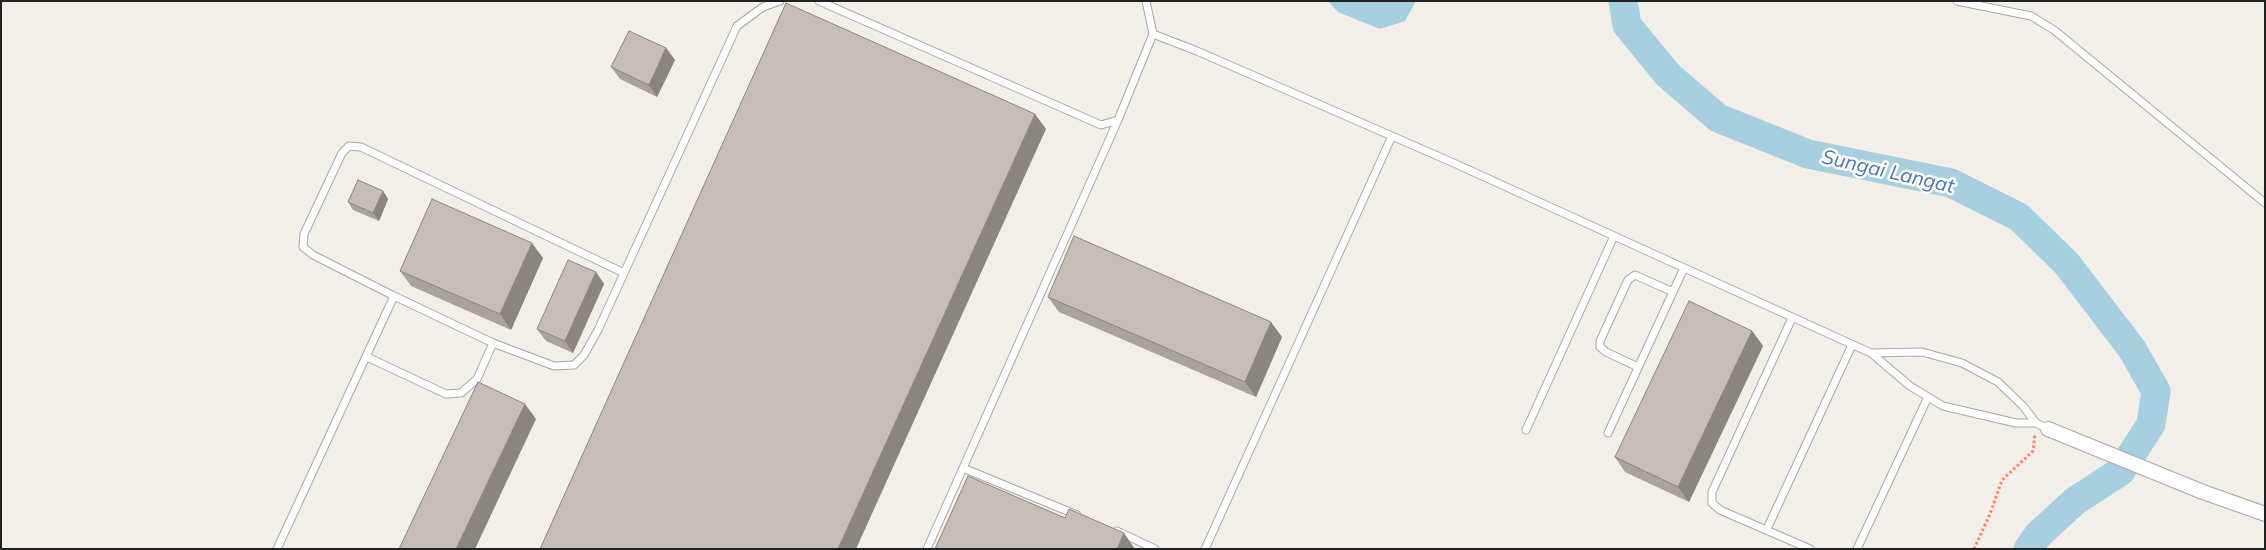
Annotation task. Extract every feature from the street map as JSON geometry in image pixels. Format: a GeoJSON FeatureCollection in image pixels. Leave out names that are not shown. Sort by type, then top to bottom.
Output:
{"type":"FeatureCollection","features":[{"type":"Feature","properties":{"kind":"street"},"geometry":{"type":"LineString","coordinates":[[2042,426],[2203,492],[2265,514]]}},
{"type":"Feature","properties":{"kind":"lane"},"geometry":{"type":"LineString","coordinates":[[624,273],[361,147],[349,146],[342,153],[304,234],[303,247],[314,255],[394,296],[493,343],[554,366],[574,365],[584,354],[598,330],[737,26],[763,7],[780,1]]}},
{"type":"Feature","properties":{"kind":"lane"},"geometry":{"type":"LineString","coordinates":[[819,1],[1101,125],[1118,120]]}},
{"type":"Feature","properties":{"kind":"lane"},"geometry":{"type":"LineString","coordinates":[[927,549],[1118,120],[1153,34],[1146,1]]}},
{"type":"Feature","properties":{"kind":"lane"},"geometry":{"type":"LineString","coordinates":[[1958,1],[2031,16],[2054,30],[2265,203]]}},
{"type":"Feature","properties":{"kind":"lane"},"geometry":{"type":"LineString","coordinates":[[1153,34],[1197,51],[1392,136],[1852,345],[1871,354],[1910,386],[1943,406],[2016,424],[2042,426]]}},
{"type":"Feature","properties":{"kind":"lane"},"geometry":{"type":"LineString","coordinates":[[1205,549],[1392,136]]}},
{"type":"Feature","properties":{"kind":"lane"},"geometry":{"type":"LineString","coordinates":[[1526,430],[1614,236]]}},
{"type":"Feature","properties":{"kind":"lane"},"geometry":{"type":"LineString","coordinates":[[1608,433],[1684,268]]}},
{"type":"Feature","properties":{"kind":"lane"},"geometry":{"type":"LineString","coordinates":[[1638,368],[1600,347],[1604,333],[1628,280],[1635,274],[1673,292]]}},
{"type":"Feature","properties":{"kind":"lane"},"geometry":{"type":"LineString","coordinates":[[277,549],[394,296]]}},
{"type":"Feature","properties":{"kind":"lane"},"geometry":{"type":"LineString","coordinates":[[1792,318],[1712,492],[1712,503],[1720,510],[1810,549]]}},
{"type":"Feature","properties":{"kind":"lane"},"geometry":{"type":"LineString","coordinates":[[367,357],[446,394],[462,393],[477,379],[493,343]]}},
{"type":"Feature","properties":{"kind":"lane"},"geometry":{"type":"LineString","coordinates":[[1767,530],[1852,345]]}},
{"type":"Feature","properties":{"kind":"lane"},"geometry":{"type":"LineString","coordinates":[[1871,354],[1922,352],[1962,362],[1998,382],[2042,426]]}},
{"type":"Feature","properties":{"kind":"lane"},"geometry":{"type":"LineString","coordinates":[[1857,549],[1928,397]]}},
{"type":"Feature","properties":{"kind":"lane"},"geometry":{"type":"LineString","coordinates":[[963,468],[1082,517]]}},
{"type":"Feature","properties":{"kind":"lane"},"geometry":{"type":"LineString","coordinates":[[1110,529],[1155,549]]}},
{"type":"Feature","properties":{"kind":"path"},"geometry":{"type":"LineString","coordinates":[[1974,549],[1990,514],[2002,480],[2033,451],[2042,426]]}},
{"type":"Feature","properties":{"kind":"water"},"geometry":{"type":"Polygon","coordinates":[[[1328,1],[1416,1],[1405,21],[1380,29],[1338,12],[1328,1]]]}},
{"type":"Feature","properties":{"kind":"building"},"geometry":{"type":"Polygon","coordinates":[[[786,3],[1035,114],[838,549],[540,549],[786,3]]]}},
{"type":"Feature","properties":{"kind":"building"},"geometry":{"type":"Polygon","coordinates":[[[629,31],[666,48],[649,85],[611,67],[629,31]]]}},
{"type":"Feature","properties":{"kind":"building"},"geometry":{"type":"Polygon","coordinates":[[[358,180],[383,191],[373,213],[348,202],[358,180]]]}},
{"type":"Feature","properties":{"kind":"building"},"geometry":{"type":"Polygon","coordinates":[[[432,199],[532,243],[500,314],[400,271],[432,199]]]}},
{"type":"Feature","properties":{"kind":"building"},"geometry":{"type":"Polygon","coordinates":[[[1074,236],[1271,322],[1245,382],[1048,297],[1074,236]]]}},
{"type":"Feature","properties":{"kind":"building"},"geometry":{"type":"Polygon","coordinates":[[[568,260],[596,272],[565,341],[537,329],[568,260]]]}},
{"type":"Feature","properties":{"kind":"building"},"geometry":{"type":"Polygon","coordinates":[[[1689,301],[1752,331],[1678,487],[1615,457],[1689,301]]]}},
{"type":"Feature","properties":{"kind":"building"},"geometry":{"type":"Polygon","coordinates":[[[478,382],[525,404],[456,549],[399,549],[478,382]]]}},
{"type":"Feature","properties":{"kind":"building"},"geometry":{"type":"Polygon","coordinates":[[[968,476],[1065,518],[1069,509],[1124,533],[1117,549],[935,549],[968,476]]]}},
{"type":"Feature","properties":{"kind":"waterway","name":"Sungai Langat"},"geometry":{"type":"LineString","coordinates":[[1623,1],[1627,25],[1668,75],[1718,118],[1808,154],[1951,183],[2019,217],[2067,264],[2132,349],[2156,391],[2151,424],[2121,471],[2075,501],[2038,535],[2028,549]]}}]}
